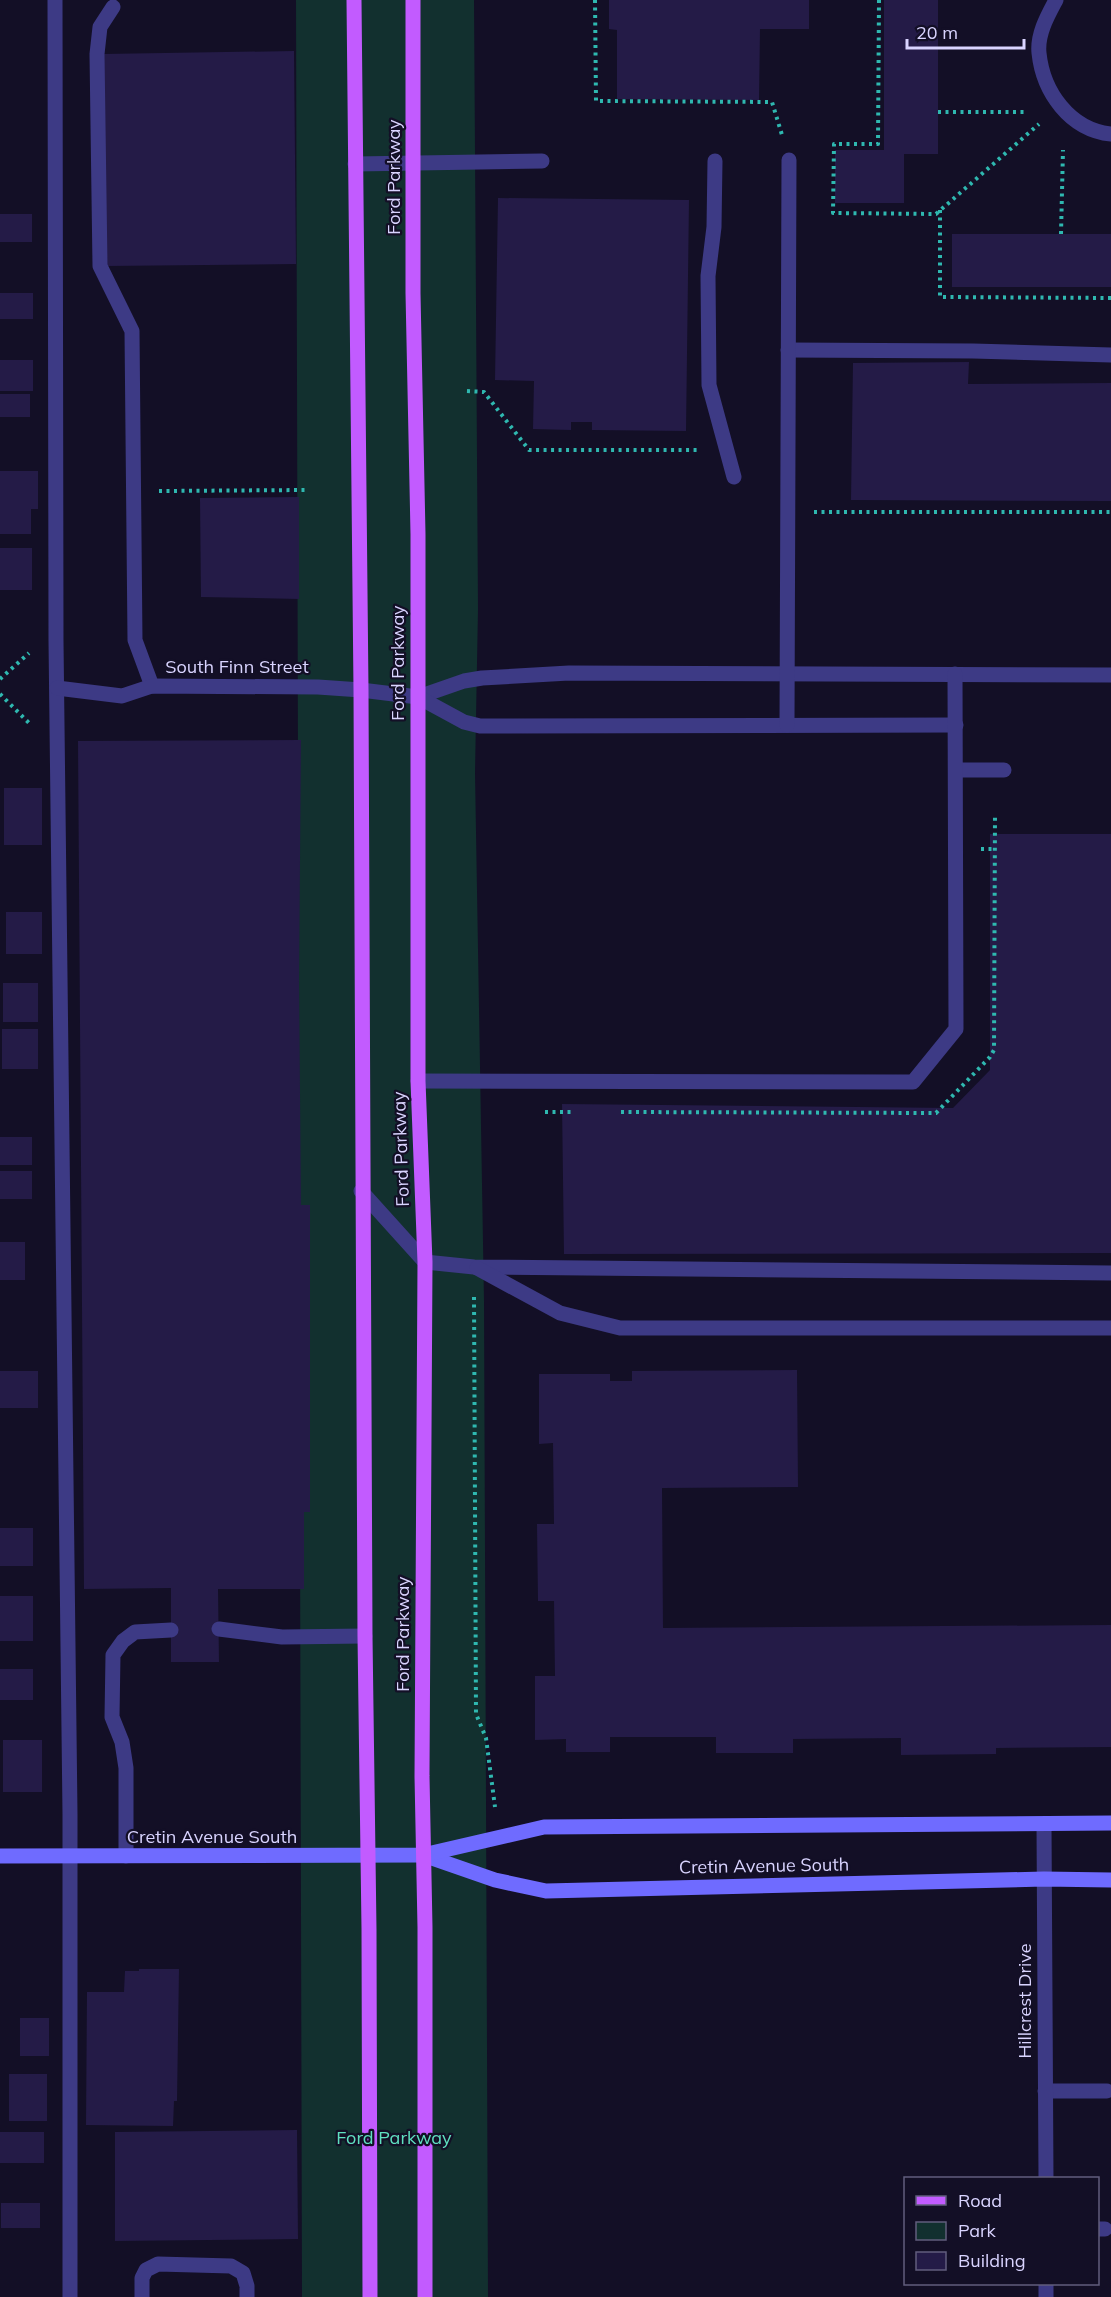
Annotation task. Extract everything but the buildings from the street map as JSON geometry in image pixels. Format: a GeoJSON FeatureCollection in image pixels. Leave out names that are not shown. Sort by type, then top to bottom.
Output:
{"type":"FeatureCollection","features":[{"type":"Feature","properties":{"kind":"main road","name":"Ford Parkway"},"geometry":{"type":"LineString","coordinates":[[354,0],[361,690],[362,1191],[370,2297]]}},
{"type":"Feature","properties":{"kind":"main road","name":"Ford Parkway"},"geometry":{"type":"LineString","coordinates":[[413,0],[413,292],[418,534],[418,1081],[425,1262],[423,1855],[425,2297]]}},
{"type":"Feature","properties":{"kind":"street"},"geometry":{"type":"LineString","coordinates":[[55,0],[57,688],[70,1856],[70,2297]]}},
{"type":"Feature","properties":{"kind":"street"},"geometry":{"type":"LineString","coordinates":[[1056,0],[1044,23],[1039,51],[1050,93],[1065,112],[1088,128],[1111,134]]}},
{"type":"Feature","properties":{"kind":"street"},"geometry":{"type":"LineString","coordinates":[[113,8],[100,27],[97,54],[100,266],[132,331],[135,640],[152,686]]}},
{"type":"Feature","properties":{"kind":"street"},"geometry":{"type":"LineString","coordinates":[[787,726],[789,160]]}},
{"type":"Feature","properties":{"kind":"street"},"geometry":{"type":"LineString","coordinates":[[355,164],[542,161]]}},
{"type":"Feature","properties":{"kind":"street"},"geometry":{"type":"LineString","coordinates":[[715,161],[714,227],[708,276],[709,385],[734,477]]}},
{"type":"Feature","properties":{"kind":"street"},"geometry":{"type":"LineString","coordinates":[[788,350],[973,351],[1111,355]]}},
{"type":"Feature","properties":{"kind":"street"},"geometry":{"type":"LineString","coordinates":[[418,697],[464,681],[482,678],[569,673],[1111,675]]}},
{"type":"Feature","properties":{"kind":"street"},"geometry":{"type":"LineString","coordinates":[[418,1081],[913,1082],[956,1029],[955,674]]}},
{"type":"Feature","properties":{"kind":"street","name":"South Finn Street"},"geometry":{"type":"LineString","coordinates":[[57,688],[122,696],[152,686],[361,690],[418,697]]}},
{"type":"Feature","properties":{"kind":"street"},"geometry":{"type":"LineString","coordinates":[[418,697],[464,722],[480,726],[956,726]]}},
{"type":"Feature","properties":{"kind":"street"},"geometry":{"type":"LineString","coordinates":[[956,770],[1004,770]]}},
{"type":"Feature","properties":{"kind":"street"},"geometry":{"type":"LineString","coordinates":[[362,1191],[425,1262],[474,1267],[1111,1273]]}},
{"type":"Feature","properties":{"kind":"street"},"geometry":{"type":"LineString","coordinates":[[474,1267],[560,1313],[620,1328],[1111,1328]]}},
{"type":"Feature","properties":{"kind":"street"},"geometry":{"type":"LineString","coordinates":[[219,1629],[282,1637],[365,1636]]}},
{"type":"Feature","properties":{"kind":"street"},"geometry":{"type":"LineString","coordinates":[[126,1856],[126,1768],[122,1742],[112,1717],[113,1655],[123,1641],[135,1632],[171,1630]]}},
{"type":"Feature","properties":{"kind":"street","name":"Cretin Avenue South"},"geometry":{"type":"LineString","coordinates":[[0,1856],[423,1855],[544,1827],[1111,1823]]}},
{"type":"Feature","properties":{"kind":"street","name":"Hillcrest Drive"},"geometry":{"type":"LineString","coordinates":[[1044,1824],[1046,2177]]}},
{"type":"Feature","properties":{"kind":"street","name":"Cretin Avenue South"},"geometry":{"type":"LineString","coordinates":[[423,1855],[495,1880],[546,1891],[1044,1879],[1111,1880]]}},
{"type":"Feature","properties":{"kind":"street"},"geometry":{"type":"LineString","coordinates":[[1045,2091],[1107,2091]]}},
{"type":"Feature","properties":{"kind":"street"},"geometry":{"type":"LineString","coordinates":[[142,2297],[142,2278],[146,2270],[158,2264],[231,2266],[243,2273],[247,2286],[247,2297]]}},
{"type":"Feature","properties":{"kind":"path"},"geometry":{"type":"LineString","coordinates":[[595,0],[596,101],[772,102]]}},
{"type":"Feature","properties":{"kind":"path"},"geometry":{"type":"LineString","coordinates":[[879,0],[878,144],[834,144],[833,213],[936,214],[1059,105]]}},
{"type":"Feature","properties":{"kind":"path"},"geometry":{"type":"LineString","coordinates":[[938,112],[1027,112]]}},
{"type":"Feature","properties":{"kind":"path"},"geometry":{"type":"LineString","coordinates":[[1061,234],[1063,150]]}},
{"type":"Feature","properties":{"kind":"path"},"geometry":{"type":"LineString","coordinates":[[940,210],[940,297],[1111,298]]}},
{"type":"Feature","properties":{"kind":"path"},"geometry":{"type":"LineString","coordinates":[[467,391],[484,392],[530,450],[726,450]]}},
{"type":"Feature","properties":{"kind":"path"},"geometry":{"type":"LineString","coordinates":[[135,492],[305,489]]}},
{"type":"Feature","properties":{"kind":"path"},"geometry":{"type":"LineString","coordinates":[[810,512],[1111,512]]}},
{"type":"Feature","properties":{"kind":"path"},"geometry":{"type":"LineString","coordinates":[[615,1112],[936,1113],[990,1058],[994,1050],[995,815]]}},
{"type":"Feature","properties":{"kind":"path"},"geometry":{"type":"LineString","coordinates":[[545,1112],[582,1112]]}},
{"type":"Feature","properties":{"kind":"path"},"geometry":{"type":"LineString","coordinates":[[474,1267],[477,1713],[486,1738],[495,1807]]}},
{"type":"Feature","properties":{"kind":"green space","name":"Ford Parkway"},"geometry":{"type":"Polygon","coordinates":[[[296,0],[474,0],[478,609],[475,773],[484,1301],[488,2297],[302,2297],[296,0]]]}}]}
